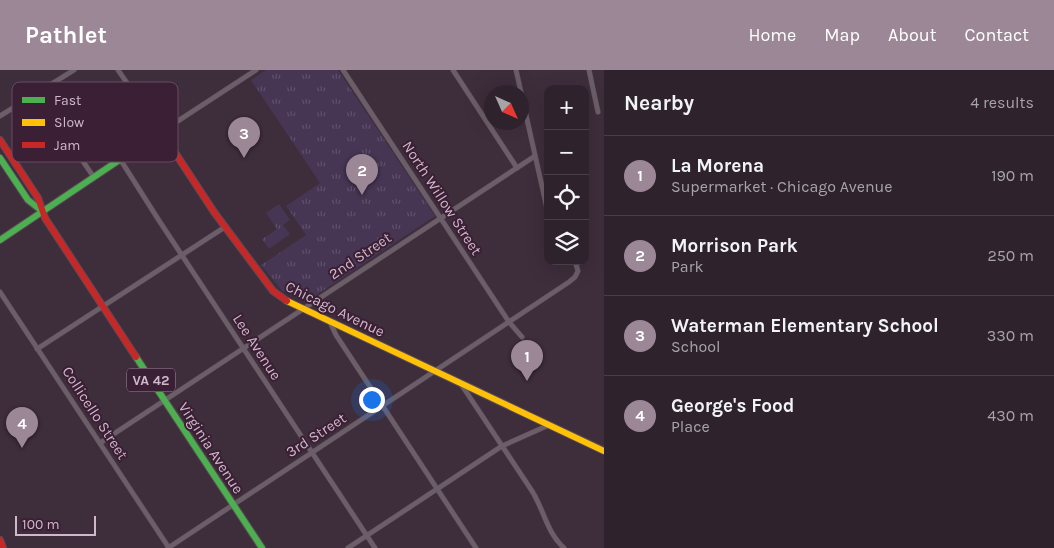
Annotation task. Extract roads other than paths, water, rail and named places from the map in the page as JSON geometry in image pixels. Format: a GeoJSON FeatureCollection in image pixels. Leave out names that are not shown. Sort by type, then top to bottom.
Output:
{"type":"FeatureCollection","features":[{"type":"Feature","properties":{"kind":"street"},"geometry":{"type":"LineString","coordinates":[[56,82],[74,70]]}},
{"type":"Feature","properties":{"kind":"street","name":"Chicago Avenue"},"geometry":{"type":"LineString","coordinates":[[118,70],[126,82]]}},
{"type":"Feature","properties":{"kind":"street"},"geometry":{"type":"LineString","coordinates":[[178,121],[256,70]]}},
{"type":"Feature","properties":{"kind":"street","name":"North Willow Street"},"geometry":{"type":"LineString","coordinates":[[343,70],[508,322],[522,338]]}},
{"type":"Feature","properties":{"kind":"street"},"geometry":{"type":"LineString","coordinates":[[453,70],[517,168]]}},
{"type":"Feature","properties":{"kind":"street"},"geometry":{"type":"LineString","coordinates":[[516,70],[519,85]]}},
{"type":"Feature","properties":{"kind":"street"},"geometry":{"type":"LineString","coordinates":[[589,70],[598,112]]}},
{"type":"Feature","properties":{"kind":"street"},"geometry":{"type":"LineString","coordinates":[[0,116],[12,109]]}},
{"type":"Feature","properties":{"kind":"street"},"geometry":{"type":"LineString","coordinates":[[529,129],[544,198]]}},
{"type":"Feature","properties":{"kind":"street","name":"VA 42"},"geometry":{"type":"LineString","coordinates":[[0,140],[11,157]]}},
{"type":"Feature","properties":{"kind":"street","name":"2nd Street"},"geometry":{"type":"LineString","coordinates":[[100,443],[535,156]]}},
{"type":"Feature","properties":{"kind":"street","name":"Chicago Avenue"},"geometry":{"type":"LineString","coordinates":[[178,157],[225,227],[275,293],[283,300],[604,452]]}},
{"type":"Feature","properties":{"kind":"street","name":"VA 42"},"geometry":{"type":"LineString","coordinates":[[0,158],[28,200],[42,212]]}},
{"type":"Feature","properties":{"kind":"street","name":"VA 42"},"geometry":{"type":"LineString","coordinates":[[14,162],[38,198],[42,212]]}},
{"type":"Feature","properties":{"kind":"street"},"geometry":{"type":"LineString","coordinates":[[83,162],[93,176]]}},
{"type":"Feature","properties":{"kind":"street"},"geometry":{"type":"LineString","coordinates":[[0,240],[115,162]]}},
{"type":"Feature","properties":{"kind":"street","name":"Lee Avenue"},"geometry":{"type":"LineString","coordinates":[[122,162],[242,348],[375,548]]}},
{"type":"Feature","properties":{"kind":"street","name":"Virginia Avenue"},"geometry":{"type":"LineString","coordinates":[[42,212],[262,548]]}},
{"type":"Feature","properties":{"kind":"street"},"geometry":{"type":"LineString","coordinates":[[38,349],[225,227]]}},
{"type":"Feature","properties":{"kind":"street","name":"3rd Street"},"geometry":{"type":"LineString","coordinates":[[168,548],[569,282],[576,275],[577,265]]}},
{"type":"Feature","properties":{"kind":"street","name":"Collicello Street"},"geometry":{"type":"LineString","coordinates":[[0,292],[168,548]]}},
{"type":"Feature","properties":{"kind":"street"},"geometry":{"type":"LineString","coordinates":[[330,322],[336,335],[476,548]]}},
{"type":"Feature","properties":{"kind":"street"},"geometry":{"type":"LineString","coordinates":[[460,383],[535,496],[552,535],[564,548]]}},
{"type":"Feature","properties":{"kind":"street"},"geometry":{"type":"LineString","coordinates":[[348,548],[502,446],[549,425]]}},
{"type":"Feature","properties":{"kind":"street"},"geometry":{"type":"LineString","coordinates":[[0,540],[3,548]]}},
{"type":"Feature","properties":{"kind":"place","name":"Waterman Elementary School"},"geometry":{"type":"Point","coordinates":[244,158]}},
{"type":"Feature","properties":{"kind":"place","name":"Morrison Park"},"geometry":{"type":"Point","coordinates":[362,195]}},
{"type":"Feature","properties":{"kind":"place","name":"La Morena"},"geometry":{"type":"Point","coordinates":[527,381]}},
{"type":"Feature","properties":{"kind":"place","name":"George's Food"},"geometry":{"type":"Point","coordinates":[22,448]}}]}
